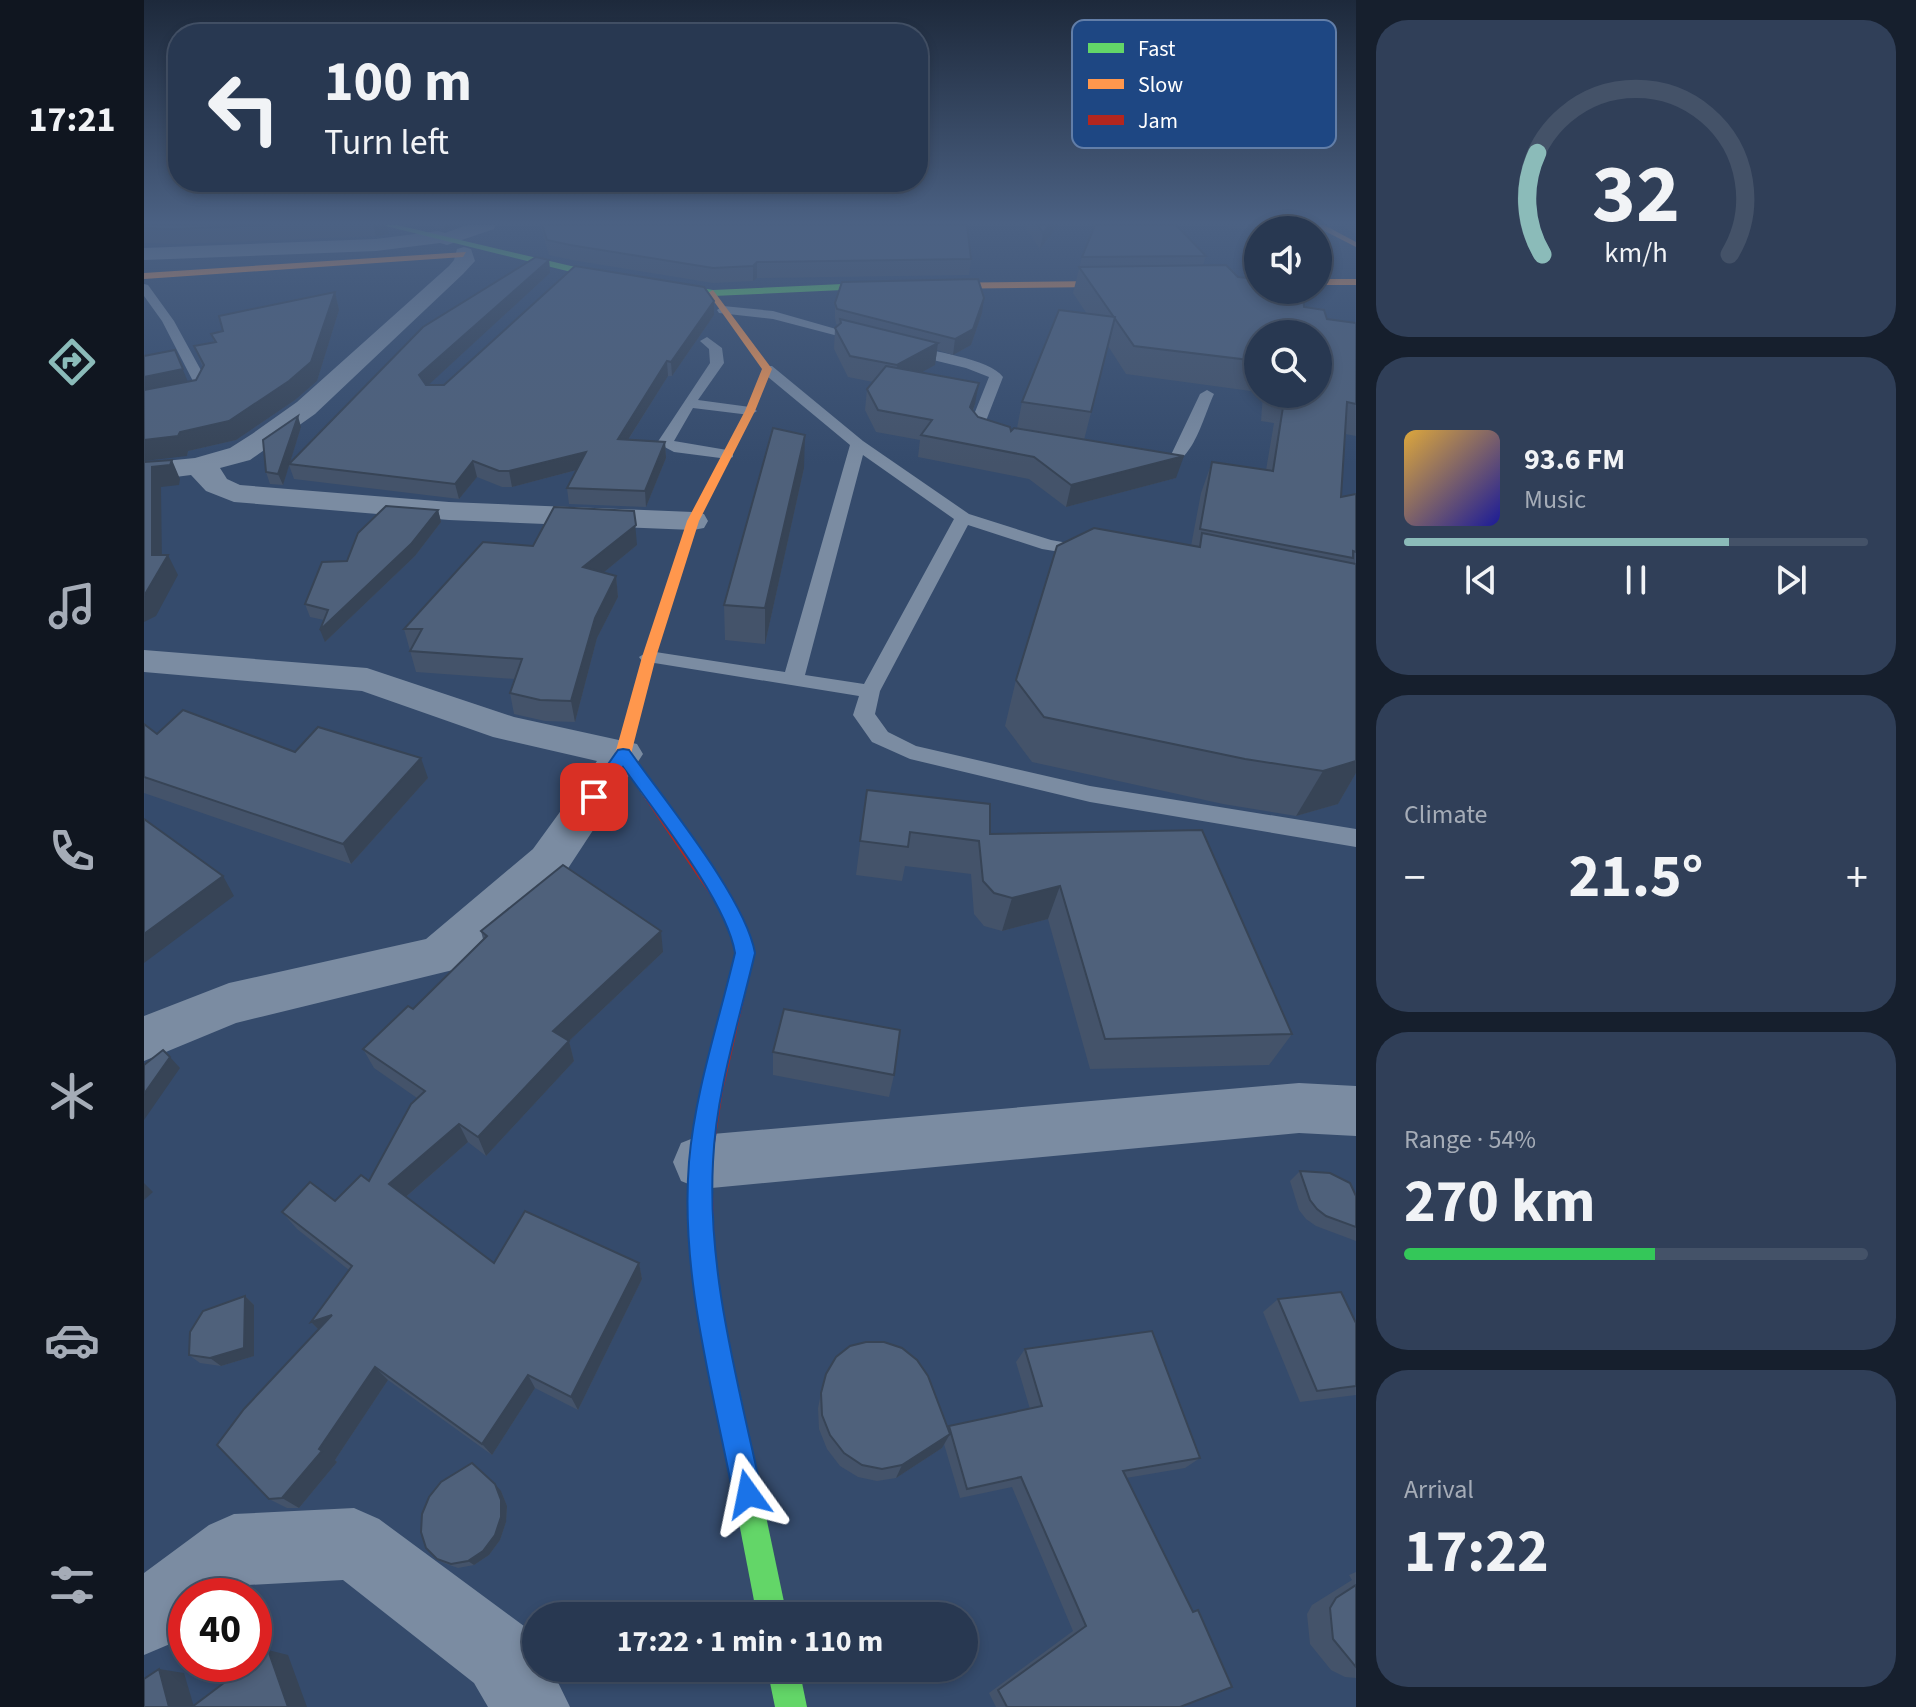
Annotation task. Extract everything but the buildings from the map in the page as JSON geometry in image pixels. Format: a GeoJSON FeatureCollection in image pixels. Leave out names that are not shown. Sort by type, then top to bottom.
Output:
{"type":"FeatureCollection","features":[{"type":"Feature","properties":{"kind":"street"},"geometry":{"type":"LineString","coordinates":[[144,472],[196,466],[240,454],[306,408],[418,305]]}},
{"type":"Feature","properties":{"kind":"street"},"geometry":{"type":"LineString","coordinates":[[144,1039],[229,1004],[440,955],[549,861],[623,754],[649,657],[693,521],[750,411],[767,369],[720,305]]}},
{"type":"Feature","properties":{"kind":"street"},"geometry":{"type":"LineString","coordinates":[[196,466],[209,474],[216,485],[234,493],[449,511],[693,521]]}},
{"type":"Feature","properties":{"kind":"street"},"geometry":{"type":"LineString","coordinates":[[144,661],[367,680],[507,728],[623,754],[704,870],[742,934],[745,953],[712,1091],[701,1162],[704,1281],[769,1602]]}},
{"type":"Feature","properties":{"kind":"street"},"geometry":{"type":"LineString","coordinates":[[701,1162],[1299,1108],[1356,1111]]}},
{"type":"Feature","properties":{"kind":"street"},"geometry":{"type":"LineString","coordinates":[[144,1618],[234,1550],[354,1544],[501,1656],[531,1707]]}},
{"type":"Feature","properties":{"kind":"street"},"geometry":{"type":"LineString","coordinates":[[786,1682],[791,1707]]}},
{"type":"Feature","properties":{"kind":"lane"},"geometry":{"type":"LineString","coordinates":[[144,405],[198,393],[202,385],[156,305]]}},
{"type":"Feature","properties":{"kind":"lane"},"geometry":{"type":"LineString","coordinates":[[723,310],[773,315],[991,372],[996,377],[976,427],[990,438],[1015,442]]}},
{"type":"Feature","properties":{"kind":"lane"},"geometry":{"type":"LineString","coordinates":[[707,341],[715,348],[717,363],[665,443],[728,454]]}},
{"type":"Feature","properties":{"kind":"lane"},"geometry":{"type":"LineString","coordinates":[[767,369],[858,444],[963,518],[1048,545],[1108,555]]}},
{"type":"Feature","properties":{"kind":"lane"},"geometry":{"type":"LineString","coordinates":[[1135,462],[1167,464],[1177,458],[1207,394]]}},
{"type":"Feature","properties":{"kind":"lane"},"geometry":{"type":"LineString","coordinates":[[689,403],[750,411]]}},
{"type":"Feature","properties":{"kind":"lane"},"geometry":{"type":"LineString","coordinates":[[794,677],[858,444]]}},
{"type":"Feature","properties":{"kind":"lane"},"geometry":{"type":"LineString","coordinates":[[963,518],[870,691],[864,715],[880,737],[910,752],[1090,794],[1356,838]]}},
{"type":"Feature","properties":{"kind":"lane"},"geometry":{"type":"LineString","coordinates":[[649,657],[870,691]]}},
{"type":"Feature","properties":{"kind":"traffic: fast"},"geometry":{"type":"LineString","coordinates":[[726,1388],[769,1602]]}},
{"type":"Feature","properties":{"kind":"traffic: fast"},"geometry":{"type":"LineString","coordinates":[[786,1682],[791,1707]]}},
{"type":"Feature","properties":{"kind":"traffic: slow"},"geometry":{"type":"LineString","coordinates":[[652,796],[623,754],[649,657],[693,521],[750,411],[767,369],[721,305]]}},
{"type":"Feature","properties":{"kind":"traffic: jam"},"geometry":{"type":"LineString","coordinates":[[652,796],[733,914],[742,934],[745,953],[712,1091],[701,1162],[704,1281],[726,1388]]}},
{"type":"Feature","properties":{"kind":"route"},"geometry":{"type":"LineString","coordinates":[[594,797],[623,754],[704,870],[733,914],[742,934],[745,953],[712,1091],[701,1162],[704,1281],[748,1494]]}}]}
